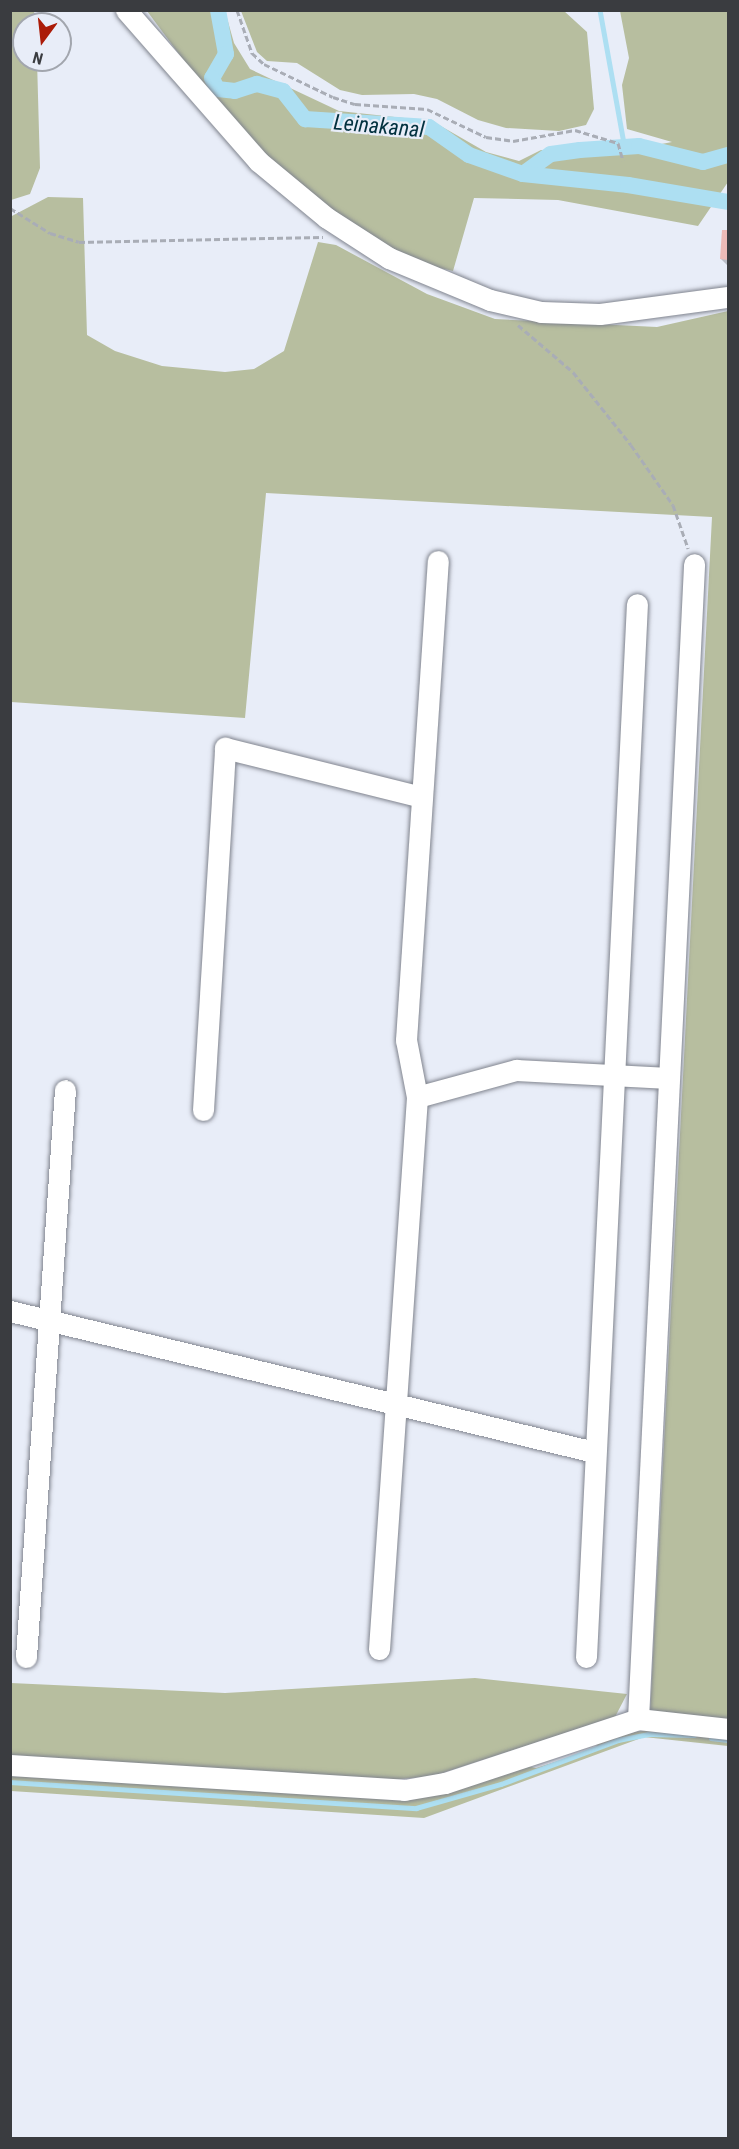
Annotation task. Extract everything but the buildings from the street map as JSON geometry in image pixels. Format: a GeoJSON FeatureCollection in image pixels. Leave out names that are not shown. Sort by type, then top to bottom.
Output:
{"type":"FeatureCollection","features":[{"type":"Feature","properties":{"kind":"lane"},"geometry":{"type":"LineString","coordinates":[[126,10],[258,161],[339,226],[389,258],[490,300],[541,312],[600,314],[729,297]]}},
{"type":"Feature","properties":{"kind":"lane"},"geometry":{"type":"LineString","coordinates":[[380,1649],[417,1097],[406,1040],[438,561]]}},
{"type":"Feature","properties":{"kind":"lane"},"geometry":{"type":"LineString","coordinates":[[638,1719],[694,564]]}},
{"type":"Feature","properties":{"kind":"lane"},"geometry":{"type":"LineString","coordinates":[[586,1657],[594,1452],[638,604]]}},
{"type":"Feature","properties":{"kind":"lane"},"geometry":{"type":"LineString","coordinates":[[203,1110],[225,748],[421,797]]}},
{"type":"Feature","properties":{"kind":"lane"},"geometry":{"type":"LineString","coordinates":[[417,1097],[516,1070],[669,1078]]}},
{"type":"Feature","properties":{"kind":"lane"},"geometry":{"type":"LineString","coordinates":[[26,1657],[65,1090]]}},
{"type":"Feature","properties":{"kind":"lane"},"geometry":{"type":"LineString","coordinates":[[10,1311],[594,1452]]}},
{"type":"Feature","properties":{"kind":"lane"},"geometry":{"type":"LineString","coordinates":[[10,1765],[404,1790],[445,1783],[638,1719],[729,1729]]}},
{"type":"Feature","properties":{"kind":"path"},"geometry":{"type":"LineString","coordinates":[[237,10],[252,53],[264,64],[333,98],[355,104],[427,110],[486,137],[513,141],[575,130],[618,143],[623,160]]}},
{"type":"Feature","properties":{"kind":"path"},"geometry":{"type":"LineString","coordinates":[[10,208],[50,233],[79,242],[312,240],[329,236],[339,226]]}},
{"type":"Feature","properties":{"kind":"path"},"geometry":{"type":"LineString","coordinates":[[490,300],[573,372],[631,445],[673,505],[694,564]]}},
{"type":"Feature","properties":{"kind":"green space"},"geometry":{"type":"Polygon","coordinates":[[[10,11],[34,11],[12,12],[12,72],[37,72],[40,168],[30,194],[11,200],[10,11]]]}},
{"type":"Feature","properties":{"kind":"green space"},"geometry":{"type":"Polygon","coordinates":[[[147,11],[225,11],[234,43],[250,69],[339,111],[432,121],[486,152],[519,161],[541,150],[604,155],[672,142],[627,129],[622,85],[629,58],[620,11],[728,11],[728,182],[698,226],[558,200],[474,198],[453,271],[413,262],[295,186],[234,128],[147,11]]]}},
{"type":"Feature","properties":{"kind":"green space"},"geometry":{"type":"Polygon","coordinates":[[[241,11],[564,11],[587,32],[594,109],[586,125],[559,131],[506,128],[478,120],[437,99],[414,94],[362,95],[340,90],[297,63],[267,61],[257,52],[241,11]]]}},
{"type":"Feature","properties":{"kind":"green space"},"geometry":{"type":"Polygon","coordinates":[[[48,197],[83,198],[87,335],[115,351],[162,366],[225,372],[254,369],[284,351],[318,242],[336,245],[427,294],[495,319],[657,327],[728,311],[728,1722],[650,1713],[712,517],[266,493],[245,718],[11,702],[10,217],[48,197]]]}},
{"type":"Feature","properties":{"kind":"green space"},"geometry":{"type":"Polygon","coordinates":[[[475,1678],[627,1694],[615,1717],[433,1776],[367,1782],[11,1758],[11,1683],[225,1693],[475,1678]]]}},
{"type":"Feature","properties":{"kind":"green space"},"geometry":{"type":"Polygon","coordinates":[[[667,1728],[728,1736],[728,1746],[644,1737],[424,1818],[11,1791],[10,1776],[368,1798],[521,1765],[536,1768],[596,1749],[597,1742],[634,1732],[667,1728]]]}},
{"type":"Feature","properties":{"kind":"waterway","name":"Leinakanal"},"geometry":{"type":"LineString","coordinates":[[218,10],[226,54],[212,78],[217,89],[235,91],[257,84],[283,91],[305,119],[429,127],[469,155],[523,174],[551,154],[580,150],[639,146],[703,162],[728,155]]}},
{"type":"Feature","properties":{"kind":"waterway"},"geometry":{"type":"LineString","coordinates":[[600,10],[625,149]]}},
{"type":"Feature","properties":{"kind":"waterway"},"geometry":{"type":"LineString","coordinates":[[523,174],[628,185],[728,202]]}},
{"type":"Feature","properties":{"kind":"waterway"},"geometry":{"type":"LineString","coordinates":[[10,1782],[416,1808],[501,1784],[618,1740],[648,1734],[694,1735]]}},
{"type":"Feature","properties":{"kind":"waterway"},"geometry":{"type":"LineString","coordinates":[[711,1738],[728,1740]]}}]}
